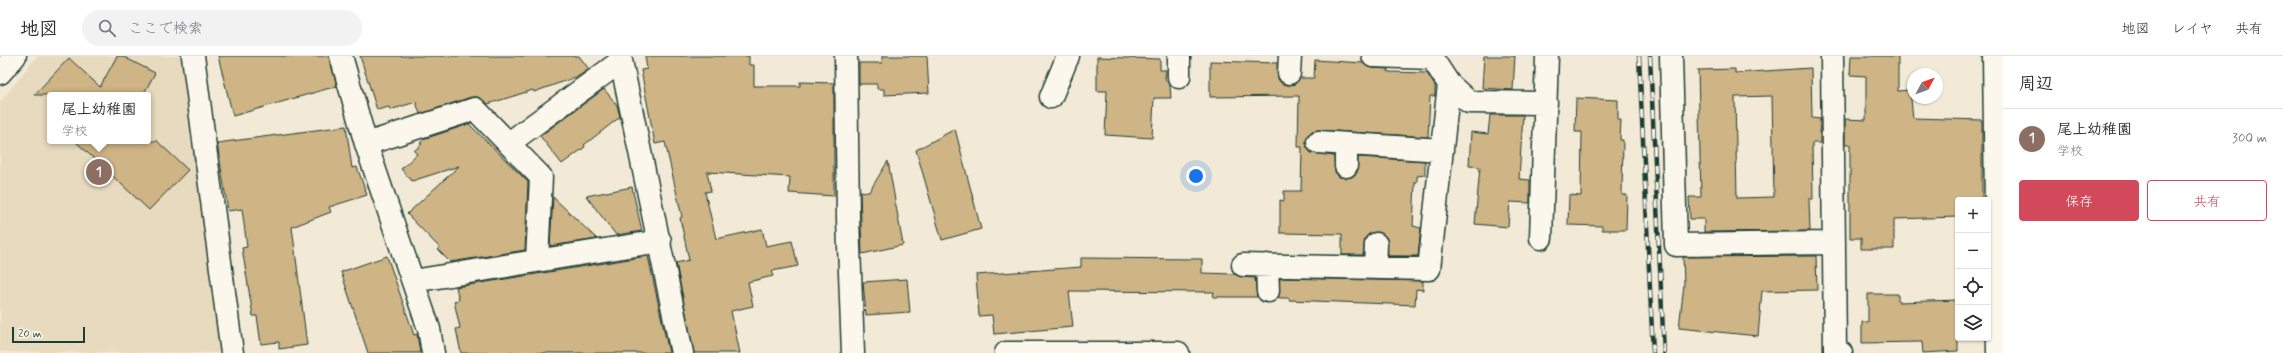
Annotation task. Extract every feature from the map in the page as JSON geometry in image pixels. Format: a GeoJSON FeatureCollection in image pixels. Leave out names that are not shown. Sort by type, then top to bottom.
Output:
{"type":"FeatureCollection","features":[{"type":"Feature","properties":{"kind":"street"},"geometry":{"type":"LineString","coordinates":[[0,73],[15,56]]}},
{"type":"Feature","properties":{"kind":"street"},"geometry":{"type":"LineString","coordinates":[[193,56],[232,353]]}},
{"type":"Feature","properties":{"kind":"street"},"geometry":{"type":"LineString","coordinates":[[341,56],[366,144],[429,329],[433,353]]}},
{"type":"Feature","properties":{"kind":"street"},"geometry":{"type":"LineString","coordinates":[[846,56],[848,219],[853,353]]}},
{"type":"Feature","properties":{"kind":"street"},"geometry":{"type":"LineString","coordinates":[[1051,97],[1068,56]]}},
{"type":"Feature","properties":{"kind":"street"},"geometry":{"type":"LineString","coordinates":[[1372,56],[1432,58],[1449,84],[1469,102],[1546,103]]}},
{"type":"Feature","properties":{"kind":"street"},"geometry":{"type":"LineString","coordinates":[[1541,238],[1547,56]]}},
{"type":"Feature","properties":{"kind":"street"},"geometry":{"type":"LineString","coordinates":[[1671,56],[1676,245],[1823,243]]}},
{"type":"Feature","properties":{"kind":"street"},"geometry":{"type":"LineString","coordinates":[[1832,56],[1823,243],[1835,350],[1841,353]]}},
{"type":"Feature","properties":{"kind":"street"},"geometry":{"type":"LineString","coordinates":[[1994,56],[1998,353]]}},
{"type":"Feature","properties":{"kind":"street"},"geometry":{"type":"LineString","coordinates":[[508,143],[621,58],[682,353]]}},
{"type":"Feature","properties":{"kind":"street"},"geometry":{"type":"LineString","coordinates":[[1243,265],[1430,269],[1449,84]]}},
{"type":"Feature","properties":{"kind":"street"},"geometry":{"type":"LineString","coordinates":[[366,144],[475,109],[541,177],[537,261]]}},
{"type":"Feature","properties":{"kind":"street"},"geometry":{"type":"LineString","coordinates":[[1318,142],[1442,150]]}},
{"type":"Feature","properties":{"kind":"street"},"geometry":{"type":"LineString","coordinates":[[1346,144],[1346,166]]}},
{"type":"Feature","properties":{"kind":"street"},"geometry":{"type":"LineString","coordinates":[[413,281],[660,241]]}},
{"type":"Feature","properties":{"kind":"street"},"geometry":{"type":"LineString","coordinates":[[1375,267],[1376,244]]}},
{"type":"Feature","properties":{"kind":"street"},"geometry":{"type":"LineString","coordinates":[[1267,265],[1268,291]]}},
{"type":"Feature","properties":{"kind":"street"},"geometry":{"type":"LineString","coordinates":[[1006,353],[1178,353]]}},
{"type":"Feature","properties":{"kind":"shaded area"},"geometry":{"type":"Polygon","coordinates":[[[37,56],[185,56],[221,353],[0,352],[0,102],[37,56]]]}},
{"type":"Feature","properties":{"kind":"building"},"geometry":{"type":"Polygon","coordinates":[[[117,56],[122,56],[155,73],[145,92],[47,92],[47,95],[34,95],[69,58],[100,87],[117,56]]]}},
{"type":"Feature","properties":{"kind":"building"},"geometry":{"type":"Polygon","coordinates":[[[218,56],[329,56],[337,86],[233,116],[218,56]]]}},
{"type":"Feature","properties":{"kind":"building"},"geometry":{"type":"Polygon","coordinates":[[[360,56],[579,56],[589,69],[579,76],[534,92],[533,90],[488,104],[478,97],[471,97],[420,114],[416,102],[390,110],[389,107],[377,110],[360,56]]]}},
{"type":"Feature","properties":{"kind":"building"},"geometry":{"type":"Polygon","coordinates":[[[645,56],[749,56],[749,65],[754,65],[754,86],[800,86],[800,82],[834,83],[834,196],[789,193],[790,177],[707,172],[711,191],[705,192],[716,239],[762,229],[766,246],[792,241],[798,266],[772,271],[773,276],[748,282],[753,306],[731,311],[740,353],[694,353],[676,263],[689,260],[680,218],[682,217],[665,142],[655,144],[641,70],[647,69],[645,56]]]}},
{"type":"Feature","properties":{"kind":"building"},"geometry":{"type":"Polygon","coordinates":[[[882,56],[927,56],[929,93],[884,95],[884,89],[877,89],[877,84],[859,84],[859,63],[882,63],[882,56]]]}},
{"type":"Feature","properties":{"kind":"building"},"geometry":{"type":"Polygon","coordinates":[[[1484,56],[1515,56],[1513,90],[1482,88],[1484,56]]]}},
{"type":"Feature","properties":{"kind":"building"},"geometry":{"type":"Polygon","coordinates":[[[1851,56],[1898,56],[1898,91],[1907,90],[1907,104],[1912,104],[1913,118],[1982,120],[1982,197],[1955,197],[1955,217],[1894,219],[1894,249],[1861,249],[1861,238],[1850,238],[1850,144],[1845,144],[1845,119],[1866,120],[1866,76],[1850,75],[1851,56]]]}},
{"type":"Feature","properties":{"kind":"building"},"geometry":{"type":"Polygon","coordinates":[[[1097,57],[1160,59],[1160,70],[1166,70],[1165,79],[1170,86],[1171,98],[1154,98],[1152,138],[1105,135],[1107,91],[1097,91],[1097,57]]]}},
{"type":"Feature","properties":{"kind":"building"},"geometry":{"type":"Polygon","coordinates":[[[1315,60],[1363,63],[1372,68],[1388,69],[1388,72],[1427,73],[1435,86],[1435,96],[1430,96],[1428,137],[1319,130],[1312,131],[1306,141],[1307,148],[1311,153],[1334,156],[1335,172],[1339,177],[1352,177],[1357,173],[1358,157],[1425,161],[1425,175],[1417,176],[1417,182],[1415,182],[1413,226],[1421,228],[1418,256],[1388,256],[1387,239],[1383,234],[1377,232],[1371,233],[1365,238],[1363,255],[1342,255],[1342,234],[1280,233],[1280,200],[1284,201],[1284,191],[1301,191],[1302,147],[1298,147],[1299,96],[1210,97],[1210,61],[1277,63],[1278,79],[1282,84],[1289,85],[1295,84],[1300,78],[1314,78],[1315,60]]]}},
{"type":"Feature","properties":{"kind":"building"},"geometry":{"type":"Polygon","coordinates":[[[1811,68],[1812,118],[1820,119],[1820,143],[1812,143],[1813,199],[1809,199],[1810,231],[1704,232],[1704,219],[1690,219],[1689,197],[1701,197],[1698,70],[1735,69],[1735,73],[1811,68]],[[1772,96],[1735,97],[1737,198],[1774,197],[1772,96]]]}},
{"type":"Feature","properties":{"kind":"building"},"geometry":{"type":"Polygon","coordinates":[[[604,89],[617,105],[620,117],[584,145],[585,147],[562,164],[540,136],[604,89]]]}},
{"type":"Feature","properties":{"kind":"building"},"geometry":{"type":"Polygon","coordinates":[[[1576,98],[1618,100],[1618,120],[1621,120],[1620,140],[1623,140],[1622,195],[1627,195],[1626,230],[1602,230],[1602,226],[1568,225],[1569,195],[1581,196],[1582,132],[1575,132],[1576,98]]]}},
{"type":"Feature","properties":{"kind":"building"},"geometry":{"type":"Polygon","coordinates":[[[1490,115],[1523,115],[1519,179],[1530,180],[1530,203],[1510,202],[1508,227],[1475,224],[1480,167],[1469,166],[1471,132],[1488,134],[1490,115]]]}},
{"type":"Feature","properties":{"kind":"building"},"geometry":{"type":"Polygon","coordinates":[[[469,124],[528,182],[525,250],[450,262],[438,250],[440,248],[407,214],[459,166],[412,181],[401,169],[417,154],[414,151],[422,144],[420,143],[424,139],[469,124]]]}},
{"type":"Feature","properties":{"kind":"building"},"geometry":{"type":"Polygon","coordinates":[[[346,126],[352,168],[357,167],[367,195],[329,207],[331,212],[292,227],[307,345],[279,349],[279,342],[261,344],[257,316],[253,316],[242,248],[247,247],[242,209],[228,211],[217,143],[346,126]]]}},
{"type":"Feature","properties":{"kind":"building"},"geometry":{"type":"Polygon","coordinates":[[[955,129],[981,229],[942,240],[916,150],[955,129]]]}},
{"type":"Feature","properties":{"kind":"building"},"geometry":{"type":"Polygon","coordinates":[[[151,141],[157,141],[188,170],[149,210],[78,144],[151,144],[151,141]]]}},
{"type":"Feature","properties":{"kind":"building"},"geometry":{"type":"Polygon","coordinates":[[[888,161],[903,245],[862,254],[860,191],[869,192],[888,161]]]}},
{"type":"Feature","properties":{"kind":"building"},"geometry":{"type":"Polygon","coordinates":[[[632,187],[642,231],[616,235],[586,196],[632,187]]]}},
{"type":"Feature","properties":{"kind":"building"},"geometry":{"type":"Polygon","coordinates":[[[553,197],[597,239],[550,246],[553,197]]]}},
{"type":"Feature","properties":{"kind":"building"},"geometry":{"type":"Polygon","coordinates":[[[387,256],[414,335],[417,334],[420,353],[368,353],[341,272],[387,256]]]}},
{"type":"Feature","properties":{"kind":"building"},"geometry":{"type":"Polygon","coordinates":[[[648,256],[669,353],[461,353],[456,329],[460,328],[454,301],[459,300],[456,287],[648,256]]]}},
{"type":"Feature","properties":{"kind":"building"},"geometry":{"type":"Polygon","coordinates":[[[1816,256],[1817,290],[1762,291],[1758,336],[1679,328],[1684,284],[1683,257],[1816,256]]]}},
{"type":"Feature","properties":{"kind":"building"},"geometry":{"type":"Polygon","coordinates":[[[1081,258],[1202,259],[1202,273],[1235,274],[1242,277],[1255,278],[1257,297],[1213,297],[1214,292],[1069,291],[1073,327],[994,334],[992,315],[979,316],[976,275],[1081,267],[1081,258]]]}},
{"type":"Feature","properties":{"kind":"building"},"geometry":{"type":"Polygon","coordinates":[[[1280,278],[1423,281],[1423,290],[1416,289],[1415,305],[1289,300],[1289,298],[1278,298],[1280,278]]]}},
{"type":"Feature","properties":{"kind":"building"},"geometry":{"type":"Polygon","coordinates":[[[907,279],[910,312],[866,315],[863,282],[907,279]]]}},
{"type":"Feature","properties":{"kind":"building"},"geometry":{"type":"Polygon","coordinates":[[[1868,294],[1898,294],[1898,302],[1955,300],[1955,341],[1958,341],[1958,351],[1923,353],[1922,342],[1862,343],[1862,322],[1868,322],[1868,294]]]}},
{"type":"Feature","properties":{"kind":"railway"},"geometry":{"type":"LineString","coordinates":[[1639,56],[1653,353]]}},
{"type":"Feature","properties":{"kind":"railway"},"geometry":{"type":"LineString","coordinates":[[1650,56],[1664,353]]}},
{"type":"Feature","properties":{"kind":"place","name":"尾上幼稚園"},"geometry":{"type":"Point","coordinates":[99,172]}}]}
